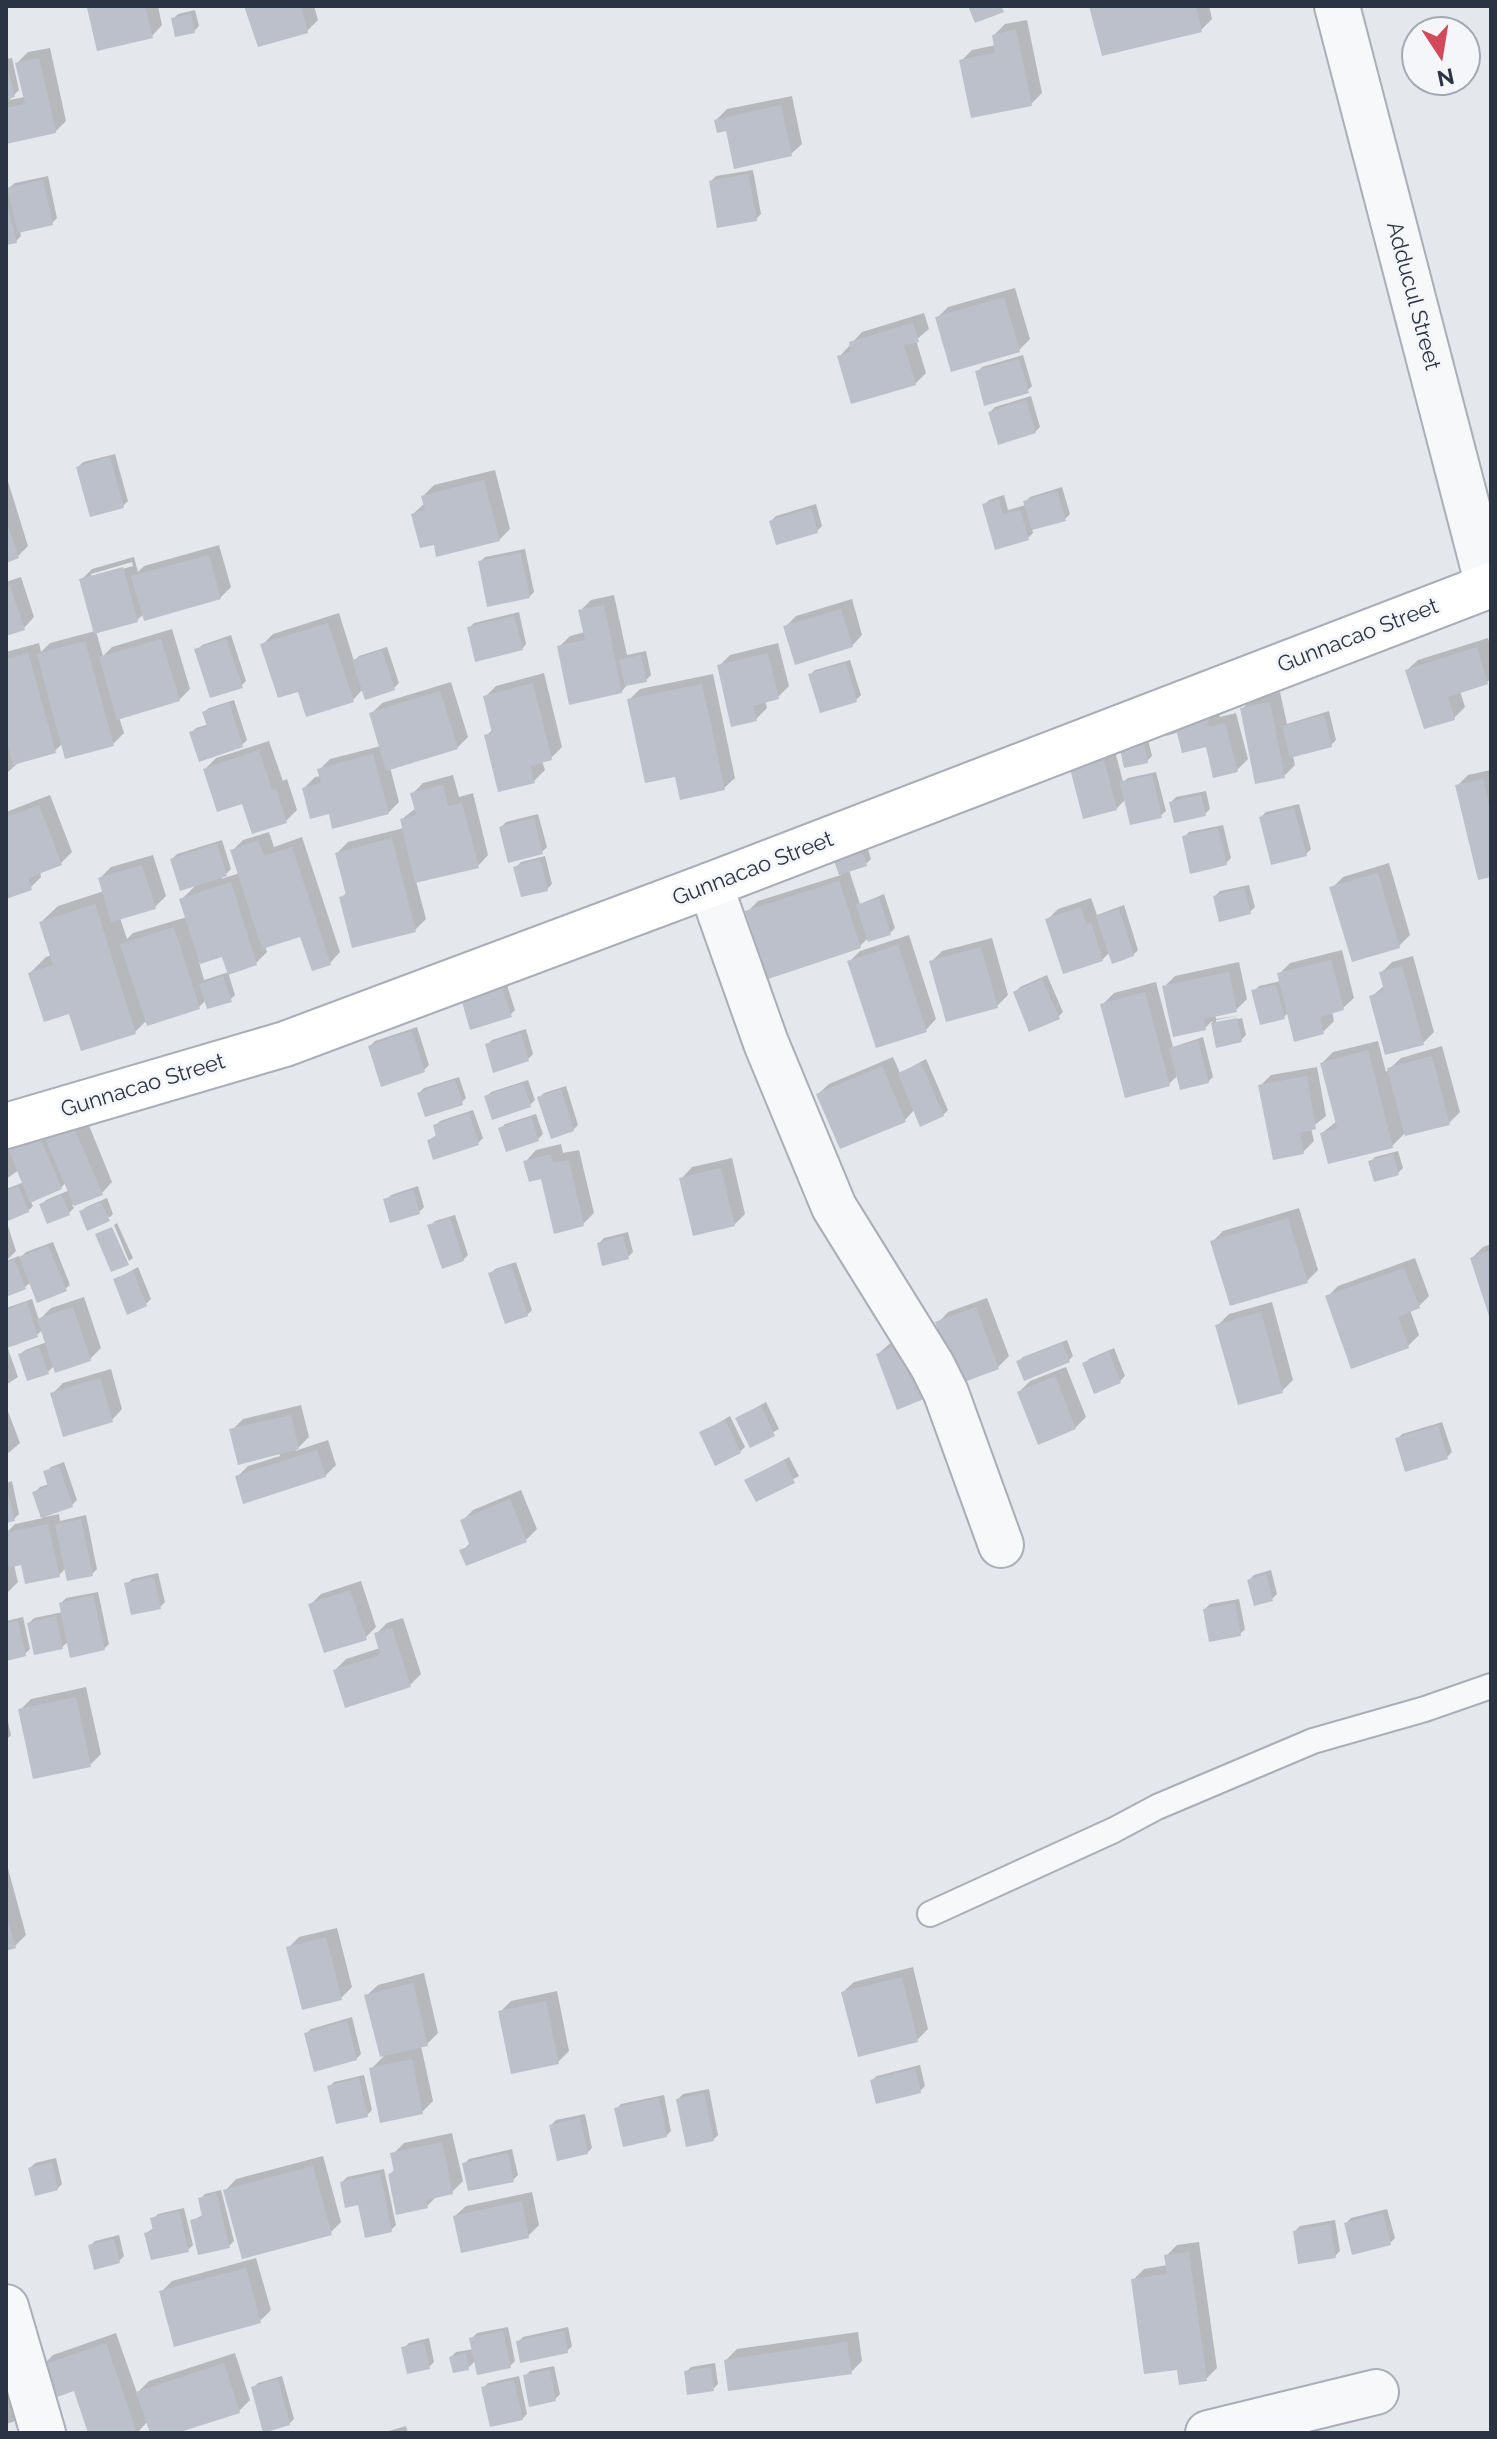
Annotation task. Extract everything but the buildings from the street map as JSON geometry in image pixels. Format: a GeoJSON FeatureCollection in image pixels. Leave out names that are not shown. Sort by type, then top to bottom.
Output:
{"type":"FeatureCollection","features":[{"type":"Feature","properties":{"kind":"street","name":"Adducul Street"},"geometry":{"type":"LineString","coordinates":[[1337,6],[1490,585]]}},
{"type":"Feature","properties":{"kind":"street","name":"Gunnacao Street"},"geometry":{"type":"LineString","coordinates":[[6,1126],[285,1044],[710,885],[1490,585]]}},
{"type":"Feature","properties":{"kind":"street"},"geometry":{"type":"LineString","coordinates":[[710,885],[766,1043],[834,1207],[932,1365],[946,1393],[1001,1545]]}},
{"type":"Feature","properties":{"kind":"street"},"geometry":{"type":"LineString","coordinates":[[6,2307],[43,2433]]}},
{"type":"Feature","properties":{"kind":"street"},"geometry":{"type":"LineString","coordinates":[[1208,2433],[1376,2392]]}},
{"type":"Feature","properties":{"kind":"lane"},"geometry":{"type":"LineString","coordinates":[[930,1914],[1114,1830],[1157,1807],[1313,1741],[1425,1709],[1491,1686]]}}]}
